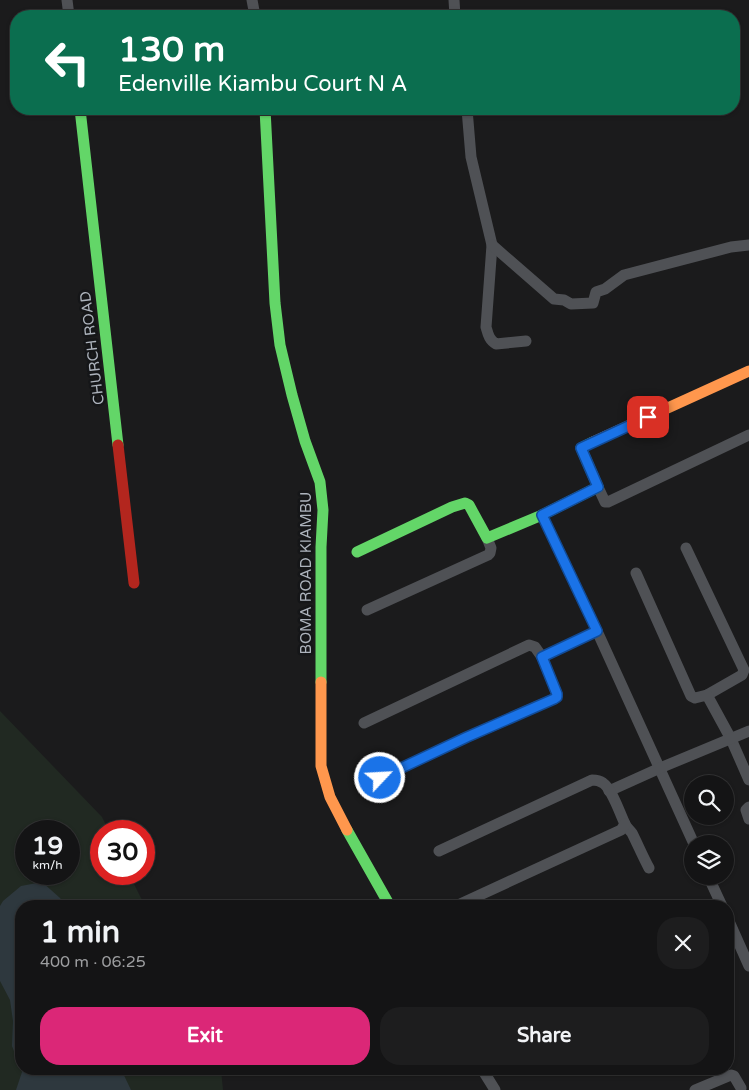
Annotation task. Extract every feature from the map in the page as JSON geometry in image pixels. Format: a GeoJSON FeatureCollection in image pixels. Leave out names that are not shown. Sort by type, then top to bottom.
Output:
{"type":"FeatureCollection","features":[{"type":"Feature","properties":{"kind":"street","name":"CHURCH ROAD"},"geometry":{"type":"LineString","coordinates":[[81,115],[134,583]]}},
{"type":"Feature","properties":{"kind":"street","name":"BOMA ROAD KIAMBU"},"geometry":{"type":"LineString","coordinates":[[265,115],[280,345],[305,441],[320,482],[323,510],[321,766],[327,789],[340,818],[387,900]]}},
{"type":"Feature","properties":{"kind":"street"},"geometry":{"type":"LineString","coordinates":[[468,115],[471,157],[492,245],[486,327],[489,337],[496,344],[526,341]]}},
{"type":"Feature","properties":{"kind":"street"},"geometry":{"type":"LineString","coordinates":[[492,245],[554,299],[564,300],[571,304],[593,303],[596,292],[606,288],[624,275],[731,247],[749,245]]}},
{"type":"Feature","properties":{"kind":"street"},"geometry":{"type":"LineString","coordinates":[[749,371],[581,448],[605,502],[608,502],[749,435]]}},
{"type":"Feature","properties":{"kind":"street"},"geometry":{"type":"LineString","coordinates":[[487,538],[542,515],[598,487]]}},
{"type":"Feature","properties":{"kind":"street"},"geometry":{"type":"LineString","coordinates":[[358,552],[452,507],[465,503],[469,505],[491,548],[488,555],[366,610]]}},
{"type":"Feature","properties":{"kind":"street"},"geometry":{"type":"LineString","coordinates":[[542,515],[690,835]]}},
{"type":"Feature","properties":{"kind":"street"},"geometry":{"type":"LineString","coordinates":[[636,573],[691,696],[695,698],[707,695],[742,675],[744,670],[686,548]]}},
{"type":"Feature","properties":{"kind":"street"},"geometry":{"type":"LineString","coordinates":[[542,657],[597,631]]}},
{"type":"Feature","properties":{"kind":"street"},"geometry":{"type":"LineString","coordinates":[[364,723],[529,645],[535,647],[542,657],[557,694],[556,698],[380,778]]}},
{"type":"Feature","properties":{"kind":"street"},"geometry":{"type":"LineString","coordinates":[[707,695],[731,739],[749,780]]}},
{"type":"Feature","properties":{"kind":"street"},"geometry":{"type":"LineString","coordinates":[[609,791],[749,732]]}},
{"type":"Feature","properties":{"kind":"street"},"geometry":{"type":"LineString","coordinates":[[440,852],[592,780],[601,781],[605,784],[648,868]]}},
{"type":"Feature","properties":{"kind":"street"},"geometry":{"type":"LineString","coordinates":[[749,807],[746,810],[749,819]]}},
{"type":"Feature","properties":{"kind":"street"},"geometry":{"type":"LineString","coordinates":[[469,900],[621,830],[625,824]]}},
{"type":"Feature","properties":{"kind":"street"},"geometry":{"type":"LineString","coordinates":[[712,885],[719,900]]}},
{"type":"Feature","properties":{"kind":"street"},"geometry":{"type":"LineString","coordinates":[[734,932],[749,966]]}},
{"type":"Feature","properties":{"kind":"street"},"geometry":{"type":"LineString","coordinates":[[486,1075],[495,1090]]}},
{"type":"Feature","properties":{"kind":"street"},"geometry":{"type":"LineString","coordinates":[[695,1090],[731,1075],[744,1087]]}},
{"type":"Feature","properties":{"kind":"shaded area"},"geometry":{"type":"Polygon","coordinates":[[[0,711],[102,817],[104,820],[90,820],[90,885],[134,885],[142,900],[15,900],[15,1075],[222,1075],[223,1090],[0,1090],[0,711]]]}},
{"type":"Feature","properties":{"kind":"shaded area"},"geometry":{"type":"Polygon","coordinates":[[[26,885],[45,885],[62,900],[15,900],[15,1054],[12,1046],[13,1021],[10,1000],[0,981],[0,906],[3,901],[21,886],[26,885]]]}},
{"type":"Feature","properties":{"kind":"shaded area"},"geometry":{"type":"Polygon","coordinates":[[[21,1075],[124,1075],[131,1090],[16,1090],[21,1075]]]}},
{"type":"Feature","properties":{"kind":"traffic: fast"},"geometry":{"type":"LineString","coordinates":[[81,115],[118,445]]}},
{"type":"Feature","properties":{"kind":"traffic: fast"},"geometry":{"type":"LineString","coordinates":[[265,115],[275,303],[280,345],[305,441],[320,482],[323,510],[321,547],[321,682]]}},
{"type":"Feature","properties":{"kind":"traffic: fast"},"geometry":{"type":"LineString","coordinates":[[357,552],[452,507],[465,503],[469,505],[487,538],[542,515],[598,487],[581,448],[593,442]]}},
{"type":"Feature","properties":{"kind":"traffic: fast"},"geometry":{"type":"LineString","coordinates":[[347,830],[387,900]]}},
{"type":"Feature","properties":{"kind":"traffic: slow"},"geometry":{"type":"LineString","coordinates":[[593,442],[749,371]]}},
{"type":"Feature","properties":{"kind":"traffic: slow"},"geometry":{"type":"LineString","coordinates":[[321,682],[321,766],[330,797],[347,830]]}},
{"type":"Feature","properties":{"kind":"traffic: jam"},"geometry":{"type":"LineString","coordinates":[[118,445],[134,583]]}},
{"type":"Feature","properties":{"kind":"route"},"geometry":{"type":"LineString","coordinates":[[380,778],[558,696],[542,657],[597,631],[542,515],[598,487],[581,448],[648,417]]}}]}
